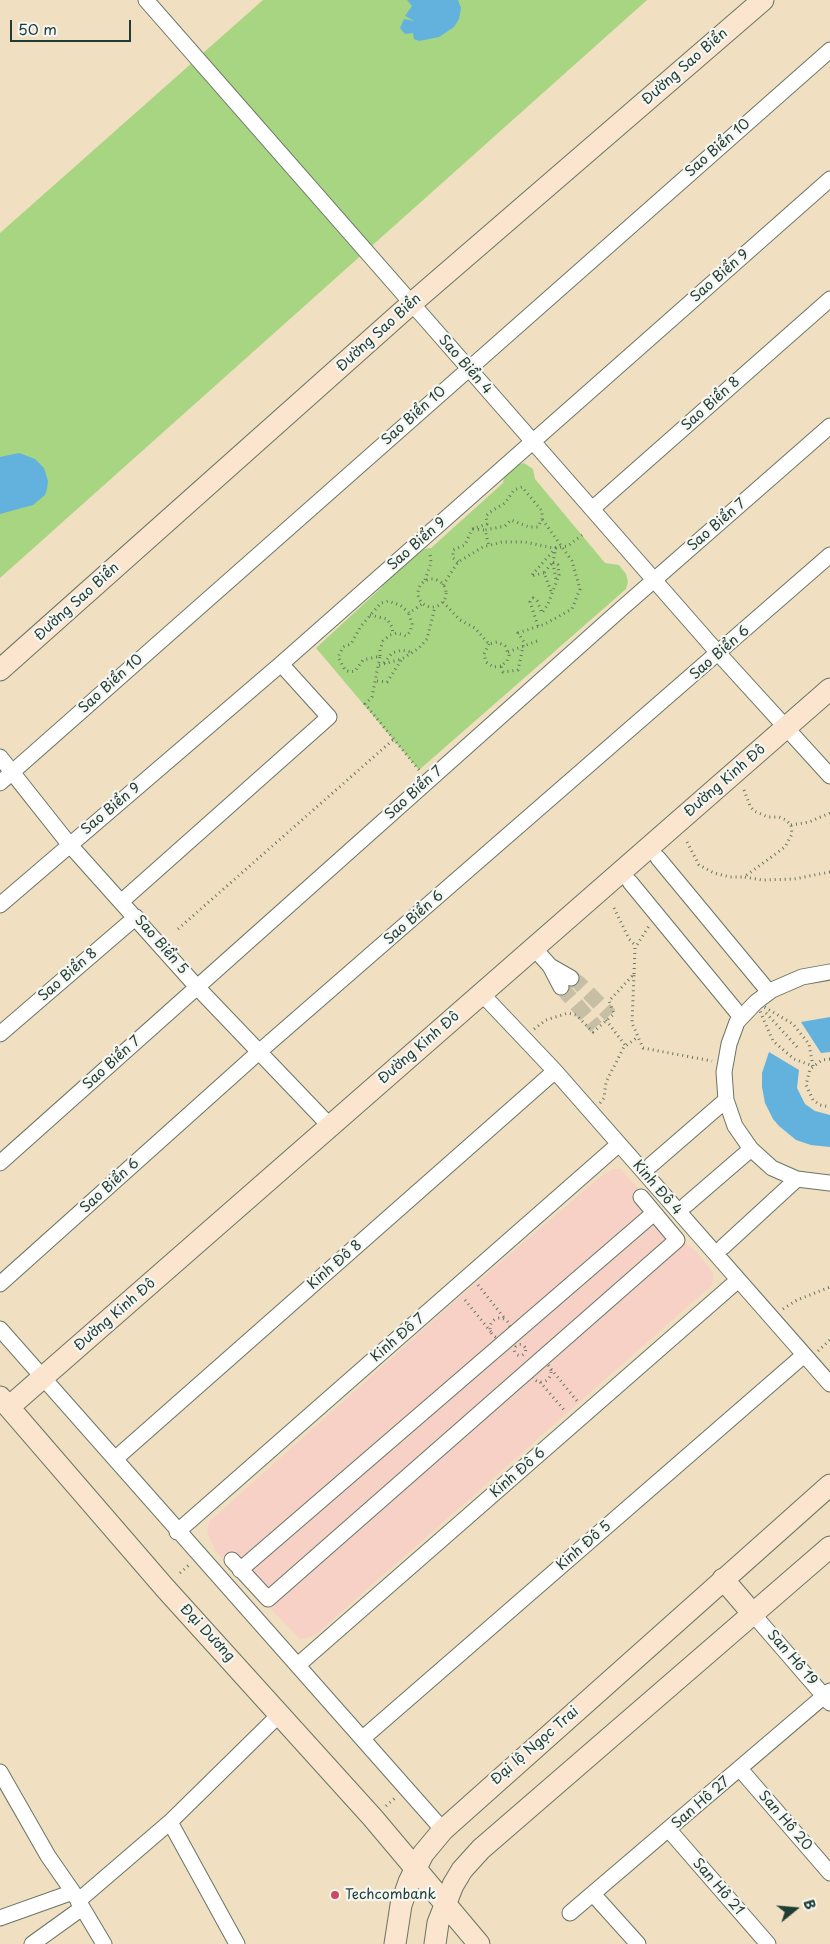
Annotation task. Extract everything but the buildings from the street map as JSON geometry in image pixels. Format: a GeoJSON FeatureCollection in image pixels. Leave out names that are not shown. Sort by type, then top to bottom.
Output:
{"type":"FeatureCollection","features":[{"type":"Feature","properties":{"kind":"street","name":"Sao Biển 4"},"geometry":{"type":"LineString","coordinates":[[146,0],[592,510],[830,776]]}},
{"type":"Feature","properties":{"kind":"street","name":"Đường Sao Biển"},"geometry":{"type":"LineString","coordinates":[[0,670],[412,303],[763,0]]}},
{"type":"Feature","properties":{"kind":"street","name":"Sao Biển 10"},"geometry":{"type":"LineString","coordinates":[[0,783],[830,50]]}},
{"type":"Feature","properties":{"kind":"street","name":"Sao Biển 9"},"geometry":{"type":"LineString","coordinates":[[0,905],[281,664],[830,178]]}},
{"type":"Feature","properties":{"kind":"street","name":"Sao Biển 8"},"geometry":{"type":"LineString","coordinates":[[592,510],[830,298]]}},
{"type":"Feature","properties":{"kind":"street","name":"Sao Biển 7"},"geometry":{"type":"LineString","coordinates":[[0,1163],[654,580],[830,426]]}},
{"type":"Feature","properties":{"kind":"street","name":"Sao Biển 6"},"geometry":{"type":"LineString","coordinates":[[0,1284],[260,1052],[719,654],[830,555]]}},
{"type":"Feature","properties":{"kind":"street"},"geometry":{"type":"LineString","coordinates":[[122,901],[329,717],[281,664]]}},
{"type":"Feature","properties":{"kind":"street","name":"Đường Kinh Đô"},"geometry":{"type":"LineString","coordinates":[[5,1402],[42,1377],[78,1348],[329,1125],[482,994],[830,689]]}},
{"type":"Feature","properties":{"kind":"street","name":"Sao Biển 5"},"geometry":{"type":"LineString","coordinates":[[0,757],[69,844],[197,987],[329,1125]]}},
{"type":"Feature","properties":{"kind":"street"},"geometry":{"type":"LineString","coordinates":[[658,858],[769,992]]}},
{"type":"Feature","properties":{"kind":"street"},"geometry":{"type":"LineString","coordinates":[[630,882],[742,1017]]}},
{"type":"Feature","properties":{"kind":"street","name":"Sao Biển 8"},"geometry":{"type":"LineString","coordinates":[[0,1034],[136,917]]}},
{"type":"Feature","properties":{"kind":"street"},"geometry":{"type":"LineString","coordinates":[[534,948],[566,983]]}},
{"type":"Feature","properties":{"kind":"street"},"geometry":{"type":"LineString","coordinates":[[830,972],[802,977],[769,992],[756,1002],[737,1022],[729,1044],[725,1064],[726,1100],[735,1126],[751,1149],[772,1168],[798,1179],[830,1183]]}},
{"type":"Feature","properties":{"kind":"street","name":"Kinh Đô 4"},"geometry":{"type":"LineString","coordinates":[[482,994],[555,1071],[737,1281],[810,1354],[830,1384]]}},
{"type":"Feature","properties":{"kind":"street","name":"Kinh Đô 8"},"geometry":{"type":"LineString","coordinates":[[115,1459],[555,1071]]}},
{"type":"Feature","properties":{"kind":"street"},"geometry":{"type":"LineString","coordinates":[[651,1165],[726,1100]]}},
{"type":"Feature","properties":{"kind":"street","name":"Kinh Đô 7"},"geometry":{"type":"LineString","coordinates":[[177,1532],[619,1144]]}},
{"type":"Feature","properties":{"kind":"street"},"geometry":{"type":"LineString","coordinates":[[686,1205],[751,1149]]}},
{"type":"Feature","properties":{"kind":"street"},"geometry":{"type":"LineString","coordinates":[[723,1247],[798,1179]]}},
{"type":"Feature","properties":{"kind":"street"},"geometry":{"type":"LineString","coordinates":[[641,1197],[679,1242],[273,1603],[236,1565],[654,1213]]}},
{"type":"Feature","properties":{"kind":"street","name":"Kinh Đô 6"},"geometry":{"type":"LineString","coordinates":[[298,1664],[737,1281]]}},
{"type":"Feature","properties":{"kind":"street"},"geometry":{"type":"LineString","coordinates":[[0,1329],[177,1532],[298,1664],[442,1830]]}},
{"type":"Feature","properties":{"kind":"street","name":"Kinh Đô 5"},"geometry":{"type":"LineString","coordinates":[[363,1738],[810,1354]]}},
{"type":"Feature","properties":{"kind":"street","name":"Đại Dương"},"geometry":{"type":"LineString","coordinates":[[5,1402],[165,1588],[281,1713],[373,1818],[479,1944]]}},
{"type":"Feature","properties":{"kind":"street","name":"Đại lộ Ngọc Trai"},"geometry":{"type":"LineString","coordinates":[[395,1944],[401,1905],[415,1869],[423,1854],[442,1830],[830,1485]]}},
{"type":"Feature","properties":{"kind":"street"},"geometry":{"type":"LineString","coordinates":[[435,1944],[438,1923],[444,1904],[462,1870],[481,1849],[830,1547]]}},
{"type":"Feature","properties":{"kind":"street"},"geometry":{"type":"LineString","coordinates":[[724,1579],[753,1614]]}},
{"type":"Feature","properties":{"kind":"street","name":"San Hô 19"},"geometry":{"type":"LineString","coordinates":[[753,1614],[828,1697]]}},
{"type":"Feature","properties":{"kind":"street","name":"San Hô 27"},"geometry":{"type":"LineString","coordinates":[[570,1913],[828,1697]]}},
{"type":"Feature","properties":{"kind":"street"},"geometry":{"type":"LineString","coordinates":[[32,1944],[78,1900],[170,1822],[281,1713]]}},
{"type":"Feature","properties":{"kind":"street","name":"San Hô 20"},"geometry":{"type":"LineString","coordinates":[[740,1769],[830,1873]]}},
{"type":"Feature","properties":{"kind":"street"},"geometry":{"type":"LineString","coordinates":[[0,1772],[48,1856],[78,1900],[104,1944]]}},
{"type":"Feature","properties":{"kind":"street"},"geometry":{"type":"LineString","coordinates":[[170,1822],[237,1944]]}},
{"type":"Feature","properties":{"kind":"street","name":"San Hô 21"},"geometry":{"type":"LineString","coordinates":[[669,1830],[768,1944]]}},
{"type":"Feature","properties":{"kind":"street"},"geometry":{"type":"LineString","coordinates":[[593,1894],[638,1944]]}},
{"type":"Feature","properties":{"kind":"street"},"geometry":{"type":"LineString","coordinates":[[0,1918],[78,1900]]}},
{"type":"Feature","properties":{"kind":"path"},"geometry":{"type":"LineString","coordinates":[[458,562],[453,558],[453,550],[465,545],[472,529],[487,524],[486,516],[506,503],[514,490],[522,487],[542,511],[542,519],[538,527],[529,527],[511,520],[505,526],[485,530],[472,529]]}},
{"type":"Feature","properties":{"kind":"path"},"geometry":{"type":"LineString","coordinates":[[501,666],[504,672],[518,670],[524,642],[518,633],[538,626],[572,609],[578,597],[580,589],[577,576],[564,547],[542,519]]}},
{"type":"Feature","properties":{"kind":"path"},"geometry":{"type":"LineString","coordinates":[[485,530],[489,546]]}},
{"type":"Feature","properties":{"kind":"path"},"geometry":{"type":"LineString","coordinates":[[443,584],[458,562],[489,546],[502,542],[525,542],[564,547],[582,535]]}},
{"type":"Feature","properties":{"kind":"path"},"geometry":{"type":"LineString","coordinates":[[556,547],[553,562],[556,580]]}},
{"type":"Feature","properties":{"kind":"path"},"geometry":{"type":"LineString","coordinates":[[553,562],[544,573],[531,576],[556,547]]}},
{"type":"Feature","properties":{"kind":"path"},"geometry":{"type":"LineString","coordinates":[[422,604],[417,590],[424,581],[431,563],[429,548]]}},
{"type":"Feature","properties":{"kind":"path"},"geometry":{"type":"LineString","coordinates":[[538,626],[530,602],[533,598],[537,601],[542,613],[560,570],[553,562]]}},
{"type":"Feature","properties":{"kind":"path"},"geometry":{"type":"LineString","coordinates":[[544,573],[551,590]]}},
{"type":"Feature","properties":{"kind":"path"},"geometry":{"type":"LineString","coordinates":[[376,681],[387,682],[402,659],[427,639],[435,607],[443,602],[446,593],[443,584],[435,579],[424,581]]}},
{"type":"Feature","properties":{"kind":"path"},"geometry":{"type":"LineString","coordinates":[[380,656],[363,660],[355,671],[350,672],[345,670],[338,657],[343,647],[351,644],[370,615],[381,603],[388,601],[400,605],[409,613],[412,624],[410,632],[406,636],[397,633],[393,634],[383,642],[372,697],[365,704],[419,770]]}},
{"type":"Feature","properties":{"kind":"path"},"geometry":{"type":"LineString","coordinates":[[443,602],[460,620],[475,628],[489,644],[503,644],[508,652],[507,661],[501,666],[493,667],[486,662],[484,654],[489,644]]}},
{"type":"Feature","properties":{"kind":"path"},"geometry":{"type":"LineString","coordinates":[[409,613],[422,604],[435,607]]}},
{"type":"Feature","properties":{"kind":"path"},"geometry":{"type":"LineString","coordinates":[[370,615],[387,620],[393,634]]}},
{"type":"Feature","properties":{"kind":"path"},"geometry":{"type":"LineString","coordinates":[[508,652],[537,641]]}},
{"type":"Feature","properties":{"kind":"path"},"geometry":{"type":"LineString","coordinates":[[384,664],[392,653],[402,650],[411,652]]}},
{"type":"Feature","properties":{"kind":"path"},"geometry":{"type":"LineString","coordinates":[[378,665],[402,659]]}},
{"type":"Feature","properties":{"kind":"path"},"geometry":{"type":"LineString","coordinates":[[178,929],[394,739]]}},
{"type":"Feature","properties":{"kind":"path"},"geometry":{"type":"LineString","coordinates":[[744,790],[754,811],[768,817],[779,817],[791,825],[809,822],[830,813]]}},
{"type":"Feature","properties":{"kind":"path"},"geometry":{"type":"LineString","coordinates":[[744,876],[785,847],[792,834],[791,825]]}},
{"type":"Feature","properties":{"kind":"path"},"geometry":{"type":"LineString","coordinates":[[687,842],[699,865],[714,873],[730,878],[744,876],[762,880],[794,879],[830,872]]}},
{"type":"Feature","properties":{"kind":"path"},"geometry":{"type":"LineString","coordinates":[[614,908],[629,939],[636,946]]}},
{"type":"Feature","properties":{"kind":"path"},"geometry":{"type":"LineString","coordinates":[[656,914],[636,946],[633,957],[632,1023],[643,1048],[725,1064]]}},
{"type":"Feature","properties":{"kind":"path"},"geometry":{"type":"LineString","coordinates":[[533,1030],[546,1020],[568,1013],[576,1014],[593,1032],[614,1014],[609,1001],[634,974]]}},
{"type":"Feature","properties":{"kind":"path"},"geometry":{"type":"LineString","coordinates":[[756,1002],[799,1049]]}},
{"type":"Feature","properties":{"kind":"path"},"geometry":{"type":"LineString","coordinates":[[756,1002],[793,1024],[809,1044],[813,1066]]}},
{"type":"Feature","properties":{"kind":"path"},"geometry":{"type":"LineString","coordinates":[[756,1002],[773,1041],[794,1058],[813,1066]]}},
{"type":"Feature","properties":{"kind":"path"},"geometry":{"type":"LineString","coordinates":[[606,1020],[626,1045]]}},
{"type":"Feature","properties":{"kind":"path"},"geometry":{"type":"LineString","coordinates":[[598,1105],[604,1098],[606,1082],[626,1045],[638,1037]]}},
{"type":"Feature","properties":{"kind":"path"},"geometry":{"type":"LineString","coordinates":[[830,1059],[822,1060],[813,1066],[807,1077],[808,1093],[820,1105],[830,1107]]}},
{"type":"Feature","properties":{"kind":"path"},"geometry":{"type":"LineString","coordinates":[[470,1291],[477,1284],[506,1320]]}},
{"type":"Feature","properties":{"kind":"path"},"geometry":{"type":"LineString","coordinates":[[779,1311],[797,1300],[830,1287]]}},
{"type":"Feature","properties":{"kind":"path"},"geometry":{"type":"LineString","coordinates":[[463,1297],[491,1332]]}},
{"type":"Feature","properties":{"kind":"path"},"geometry":{"type":"LineString","coordinates":[[810,1354],[830,1340]]}},
{"type":"Feature","properties":{"kind":"path"},"geometry":{"type":"LineString","coordinates":[[540,1382],[564,1412],[577,1401],[549,1366]]}},
{"type":"Feature","properties":{"kind":"path"},"geometry":{"type":"LineString","coordinates":[[180,1573],[191,1563]]}},
{"type":"Feature","properties":{"kind":"path"},"geometry":{"type":"LineString","coordinates":[[386,1806],[398,1795]]}},
{"type":"Feature","properties":{"kind":"shaded area"},"geometry":{"type":"Polygon","coordinates":[[[613,1169],[621,1169],[686,1244],[696,1251],[713,1273],[712,1285],[314,1636],[300,1639],[217,1553],[207,1532],[209,1522],[454,1302],[599,1178],[613,1169]]]}},
{"type":"Feature","properties":{"kind":"green space"},"geometry":{"type":"Polygon","coordinates":[[[263,0],[647,0],[0,578],[0,233],[263,0]]]}},
{"type":"Feature","properties":{"kind":"green space"},"geometry":{"type":"Polygon","coordinates":[[[524,463],[533,469],[535,479],[605,563],[619,565],[626,574],[628,582],[626,589],[419,770],[316,648],[381,588],[385,581],[424,549],[431,548],[503,483],[504,477],[516,465],[524,463]]]}},
{"type":"Feature","properties":{"kind":"water"},"geometry":{"type":"Polygon","coordinates":[[[407,0],[458,0],[461,8],[459,19],[454,27],[439,37],[419,41],[414,39],[413,33],[405,34],[400,28],[404,19],[415,21],[405,16],[412,6],[407,0]]]}},
{"type":"Feature","properties":{"kind":"water"},"geometry":{"type":"Polygon","coordinates":[[[19,453],[35,459],[44,468],[48,481],[47,489],[45,495],[33,505],[0,514],[0,457],[19,453]]]}},
{"type":"Feature","properties":{"kind":"water"},"geometry":{"type":"Polygon","coordinates":[[[830,1017],[830,1052],[821,1053],[801,1022],[830,1017]]]}},
{"type":"Feature","properties":{"kind":"water"},"geometry":{"type":"Polygon","coordinates":[[[769,1052],[799,1070],[797,1088],[805,1104],[815,1111],[830,1115],[830,1147],[811,1145],[796,1140],[773,1119],[765,1103],[762,1087],[762,1073],[769,1052]]]}},
{"type":"Feature","properties":{"kind":"tunnel"},"geometry":{"type":"LineString","coordinates":[[571,978],[579,983],[610,1015]]}},
{"type":"Feature","properties":{"kind":"tunnel"},"geometry":{"type":"LineString","coordinates":[[561,987],[596,1027]]}},
{"type":"Feature","properties":{"kind":"place","name":"Techcombank"},"geometry":{"type":"Point","coordinates":[335,1895]}}]}
